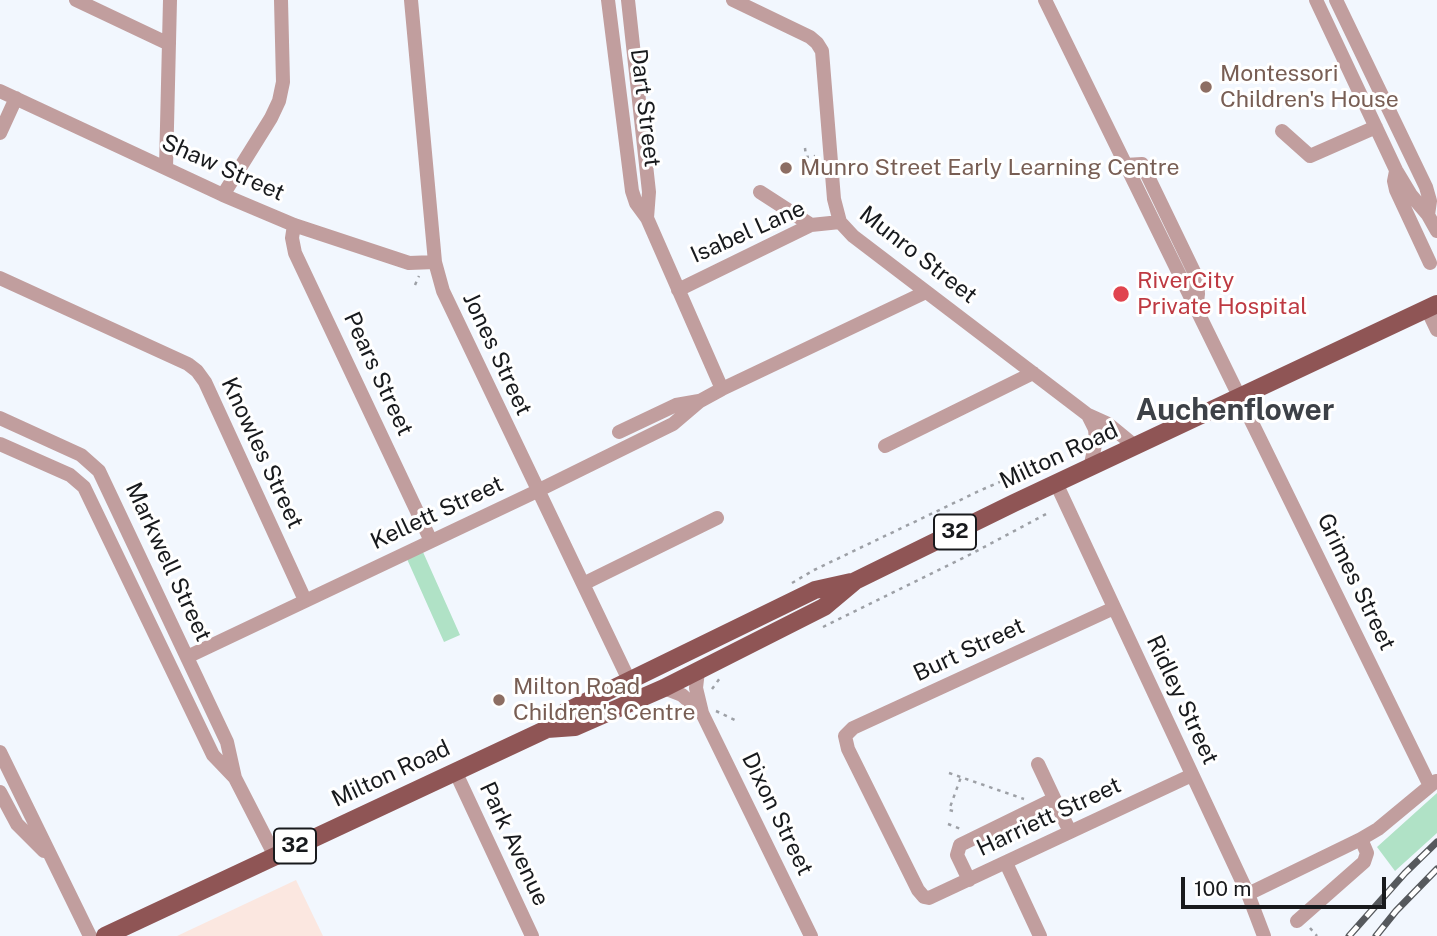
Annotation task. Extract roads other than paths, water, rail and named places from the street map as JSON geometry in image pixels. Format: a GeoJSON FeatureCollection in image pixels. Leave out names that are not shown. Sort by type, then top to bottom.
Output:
{"type":"FeatureCollection","features":[{"type":"Feature","properties":{"kind":"main road","name":"Milton Road"},"geometry":{"type":"LineString","coordinates":[[105,936],[547,729],[565,712],[815,590],[855,581],[1432,307]]}},
{"type":"Feature","properties":{"kind":"main road","name":"Milton Road"},"geometry":{"type":"LineString","coordinates":[[547,729],[575,727],[664,688],[824,607],[855,581]]}},
{"type":"Feature","properties":{"kind":"street"},"geometry":{"type":"LineString","coordinates":[[76,0],[169,44]]}},
{"type":"Feature","properties":{"kind":"street"},"geometry":{"type":"LineString","coordinates":[[166,168],[170,0]]}},
{"type":"Feature","properties":{"kind":"street"},"geometry":{"type":"LineString","coordinates":[[223,195],[279,101],[283,82],[281,0]]}},
{"type":"Feature","properties":{"kind":"street","name":"Jones Street"},"geometry":{"type":"LineString","coordinates":[[411,0],[435,262],[443,292],[638,699]]}},
{"type":"Feature","properties":{"kind":"street","name":"Dart Street"},"geometry":{"type":"LineString","coordinates":[[608,0],[632,191],[636,203],[647,218],[723,389]]}},
{"type":"Feature","properties":{"kind":"street","name":"Dart Street"},"geometry":{"type":"LineString","coordinates":[[628,0],[649,192],[647,218]]}},
{"type":"Feature","properties":{"kind":"street","name":"Munro Street"},"geometry":{"type":"LineString","coordinates":[[733,0],[810,37],[822,51],[834,199],[840,222],[853,236],[926,292],[1088,415],[1108,424],[1136,447]]}},
{"type":"Feature","properties":{"kind":"street","name":"Grimes Street"},"geometry":{"type":"LineString","coordinates":[[1045,0],[1196,311],[1433,783]]}},
{"type":"Feature","properties":{"kind":"street"},"geometry":{"type":"LineString","coordinates":[[1316,0],[1396,170],[1410,195],[1429,215],[1437,232]]}},
{"type":"Feature","properties":{"kind":"street"},"geometry":{"type":"LineString","coordinates":[[1336,0],[1428,191],[1429,215]]}},
{"type":"Feature","properties":{"kind":"street","name":"Shaw Street"},"geometry":{"type":"LineString","coordinates":[[0,91],[223,195],[295,225],[410,263],[435,262]]}},
{"type":"Feature","properties":{"kind":"street"},"geometry":{"type":"LineString","coordinates":[[0,134],[16,98]]}},
{"type":"Feature","properties":{"kind":"street"},"geometry":{"type":"LineString","coordinates":[[1282,131],[1308,158],[1376,127]]}},
{"type":"Feature","properties":{"kind":"street"},"geometry":{"type":"LineString","coordinates":[[1396,170],[1396,190],[1430,263]]}},
{"type":"Feature","properties":{"kind":"street"},"geometry":{"type":"LineString","coordinates":[[761,192],[811,225]]}},
{"type":"Feature","properties":{"kind":"street","name":"Isabel Lane"},"geometry":{"type":"LineString","coordinates":[[678,290],[811,225],[840,222]]}},
{"type":"Feature","properties":{"kind":"street","name":"Pears Street"},"geometry":{"type":"LineString","coordinates":[[295,225],[292,238],[295,253],[431,541]]}},
{"type":"Feature","properties":{"kind":"street","name":"Knowles Street"},"geometry":{"type":"LineString","coordinates":[[0,278],[188,364],[197,371],[205,382],[305,600]]}},
{"type":"Feature","properties":{"kind":"street","name":"Kellett Street"},"geometry":{"type":"LineString","coordinates":[[187,657],[673,424],[700,401],[723,389],[926,292]]}},
{"type":"Feature","properties":{"kind":"street"},"geometry":{"type":"LineString","coordinates":[[1432,307],[1437,330]]}},
{"type":"Feature","properties":{"kind":"street"},"geometry":{"type":"LineString","coordinates":[[885,446],[1033,373]]}},
{"type":"Feature","properties":{"kind":"street","name":"Kellett Street"},"geometry":{"type":"LineString","coordinates":[[619,432],[676,405],[700,401]]}},
{"type":"Feature","properties":{"kind":"street"},"geometry":{"type":"LineString","coordinates":[[1088,415],[1095,429],[1096,440],[1090,469]]}},
{"type":"Feature","properties":{"kind":"street","name":"Markwell Street"},"geometry":{"type":"LineString","coordinates":[[0,418],[81,455],[97,468],[227,742],[235,778],[275,856]]}},
{"type":"Feature","properties":{"kind":"street","name":"Markwell Street"},"geometry":{"type":"LineString","coordinates":[[0,444],[70,475],[84,486],[213,755],[235,778]]}},
{"type":"Feature","properties":{"kind":"street","name":"Ridley Street"},"geometry":{"type":"LineString","coordinates":[[1056,484],[1248,894],[1264,936]]}},
{"type":"Feature","properties":{"kind":"street"},"geometry":{"type":"LineString","coordinates":[[583,584],[717,518]]}},
{"type":"Feature","properties":{"kind":"street","name":"Burt Street"},"geometry":{"type":"LineString","coordinates":[[924,897],[918,890],[848,749],[845,736],[853,728],[1114,608]]}},
{"type":"Feature","properties":{"kind":"street","name":"Dixon Street"},"geometry":{"type":"LineString","coordinates":[[698,671],[696,688],[811,936]]}},
{"type":"Feature","properties":{"kind":"street","name":"Dixon Street"},"geometry":{"type":"LineString","coordinates":[[664,688],[682,695],[708,712]]}},
{"type":"Feature","properties":{"kind":"street"},"geometry":{"type":"LineString","coordinates":[[0,752],[90,936]]}},
{"type":"Feature","properties":{"kind":"street"},"geometry":{"type":"LineString","coordinates":[[1038,764],[1070,832]]}},
{"type":"Feature","properties":{"kind":"street","name":"Park Avenue"},"geometry":{"type":"LineString","coordinates":[[455,771],[532,936]]}},
{"type":"Feature","properties":{"kind":"street","name":"Harriett Street"},"geometry":{"type":"LineString","coordinates":[[924,897],[934,897],[1192,775]]}},
{"type":"Feature","properties":{"kind":"street"},"geometry":{"type":"LineString","coordinates":[[1248,894],[1378,829],[1433,783]]}},
{"type":"Feature","properties":{"kind":"street"},"geometry":{"type":"LineString","coordinates":[[0,792],[21,829],[50,857]]}},
{"type":"Feature","properties":{"kind":"street"},"geometry":{"type":"LineString","coordinates":[[969,880],[957,855],[960,845],[1054,799]]}},
{"type":"Feature","properties":{"kind":"street"},"geometry":{"type":"LineString","coordinates":[[1297,921],[1364,862],[1367,853],[1361,839]]}},
{"type":"Feature","properties":{"kind":"street"},"geometry":{"type":"LineString","coordinates":[[1006,863],[1040,936]]}},
{"type":"Feature","properties":{"kind":"railway"},"geometry":{"type":"LineString","coordinates":[[1349,936],[1405,873],[1437,842]]}},
{"type":"Feature","properties":{"kind":"railway"},"geometry":{"type":"LineString","coordinates":[[1376,936],[1437,869]]}},
{"type":"Feature","properties":{"kind":"place","name":"Montessori Children's House"},"geometry":{"type":"Point","coordinates":[1206,87]}},
{"type":"Feature","properties":{"kind":"place","name":"Munro Street Early Learning Centre"},"geometry":{"type":"Point","coordinates":[786,168]}},
{"type":"Feature","properties":{"kind":"place","name":"RiverCity Private Hospital"},"geometry":{"type":"Point","coordinates":[1121,294]}},
{"type":"Feature","properties":{"kind":"place","name":"Milton Road Children's Centre"},"geometry":{"type":"Point","coordinates":[499,700]}},
{"type":"Feature","properties":{"kind":"district","name":"Auchenflower"},"geometry":{"type":"Point","coordinates":[1235,411]}}]}
